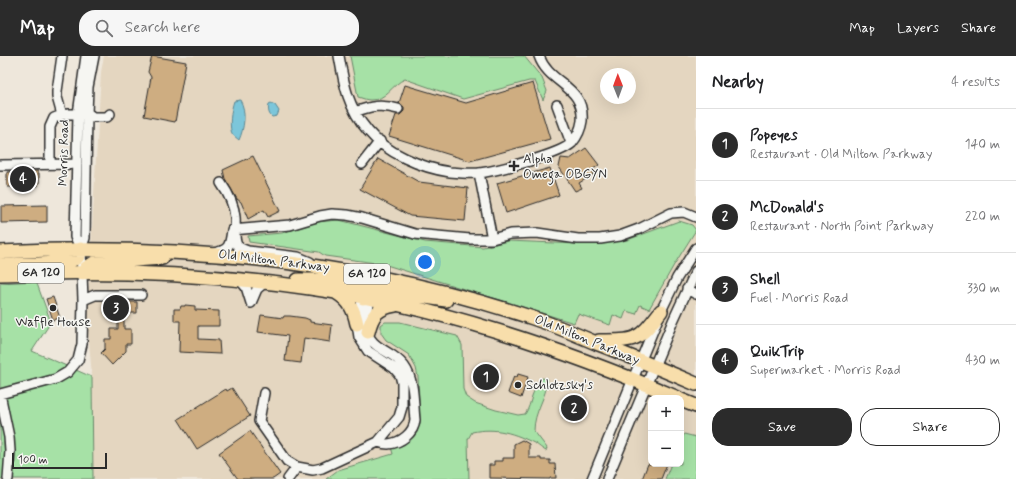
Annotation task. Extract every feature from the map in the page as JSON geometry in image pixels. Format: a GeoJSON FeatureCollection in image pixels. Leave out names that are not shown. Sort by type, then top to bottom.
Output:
{"type":"FeatureCollection","features":[{"type":"Feature","properties":{"kind":"highway","name":"Old Milton Parkway"},"geometry":{"type":"LineString","coordinates":[[0,252],[82,249],[184,252],[321,266],[369,287],[396,304],[518,337],[633,379],[671,395]]}},
{"type":"Feature","properties":{"kind":"highway"},"geometry":{"type":"LineString","coordinates":[[0,265],[64,262],[76,259],[80,255],[82,249]]}},
{"type":"Feature","properties":{"kind":"highway"},"geometry":{"type":"LineString","coordinates":[[83,273],[86,268],[94,263],[162,258],[184,252]]}},
{"type":"Feature","properties":{"kind":"highway","name":"Old Milton Parkway"},"geometry":{"type":"LineString","coordinates":[[0,274],[165,274],[269,283],[336,292],[369,287],[471,299],[534,318],[696,384]]}},
{"type":"Feature","properties":{"kind":"highway"},"geometry":{"type":"LineString","coordinates":[[269,283],[292,280],[319,280],[369,287]]}},
{"type":"Feature","properties":{"kind":"highway"},"geometry":{"type":"LineString","coordinates":[[336,292],[350,303],[362,328],[374,314],[383,308],[396,304]]}},
{"type":"Feature","properties":{"kind":"highway"},"geometry":{"type":"LineString","coordinates":[[591,341],[620,341],[636,338],[648,328],[661,311]]}},
{"type":"Feature","properties":{"kind":"highway"},"geometry":{"type":"LineString","coordinates":[[684,401],[696,406]]}},
{"type":"Feature","properties":{"kind":"street"},"geometry":{"type":"LineString","coordinates":[[62,56],[57,90],[58,104],[62,115]]}},
{"type":"Feature","properties":{"kind":"street","name":"Morris Road"},"geometry":{"type":"LineString","coordinates":[[8,479],[10,451],[8,424],[0,394],[63,376],[78,360],[81,351],[83,300],[82,249],[85,238],[86,56]]}},
{"type":"Feature","properties":{"kind":"street","name":"Morris Road"},"geometry":{"type":"LineString","coordinates":[[82,249],[76,237],[77,164],[94,56]]}},
{"type":"Feature","properties":{"kind":"street"},"geometry":{"type":"LineString","coordinates":[[339,56],[343,81],[349,101],[369,132],[400,156],[423,166],[450,172],[479,173],[532,160],[556,151],[572,143],[579,131],[582,121],[581,111],[575,94],[548,72],[539,56]]}},
{"type":"Feature","properties":{"kind":"street"},"geometry":{"type":"LineString","coordinates":[[355,112],[377,105],[398,109]]}},
{"type":"Feature","properties":{"kind":"street"},"geometry":{"type":"LineString","coordinates":[[557,105],[572,143]]}},
{"type":"Feature","properties":{"kind":"street"},"geometry":{"type":"LineString","coordinates":[[50,164],[50,127],[54,118],[62,115],[85,114]]}},
{"type":"Feature","properties":{"kind":"street"},"geometry":{"type":"LineString","coordinates":[[362,164],[380,141]]}},
{"type":"Feature","properties":{"kind":"street"},"geometry":{"type":"LineString","coordinates":[[0,165],[77,164]]}},
{"type":"Feature","properties":{"kind":"street"},"geometry":{"type":"LineString","coordinates":[[479,173],[492,239]]}},
{"type":"Feature","properties":{"kind":"street"},"geometry":{"type":"LineString","coordinates":[[221,183],[232,203],[235,217],[235,239],[240,248],[248,251],[298,257],[321,266]]}},
{"type":"Feature","properties":{"kind":"street"},"geometry":{"type":"LineString","coordinates":[[234,230],[290,225],[332,214],[362,218],[415,234],[470,240],[492,239],[510,234],[537,234],[578,239],[600,239],[620,236],[633,232],[671,213],[684,212],[696,217]]}},
{"type":"Feature","properties":{"kind":"street"},"geometry":{"type":"LineString","coordinates":[[206,254],[227,249],[234,230]]}},
{"type":"Feature","properties":{"kind":"street"},"geometry":{"type":"LineString","coordinates":[[592,479],[661,311],[677,278],[696,248]]}},
{"type":"Feature","properties":{"kind":"street"},"geometry":{"type":"LineString","coordinates":[[607,479],[646,384],[696,271]]}},
{"type":"Feature","properties":{"kind":"street"},"geometry":{"type":"LineString","coordinates":[[240,280],[246,287],[251,302],[256,289],[269,283]]}},
{"type":"Feature","properties":{"kind":"street"},"geometry":{"type":"LineString","coordinates":[[362,328],[366,325],[369,287]]}},
{"type":"Feature","properties":{"kind":"street"},"geometry":{"type":"LineString","coordinates":[[264,393],[259,421],[287,461],[297,467],[313,470],[322,468],[378,442],[399,417],[402,407],[402,383],[400,375],[394,368],[365,347],[359,337],[369,287]]}},
{"type":"Feature","properties":{"kind":"street"},"geometry":{"type":"LineString","coordinates":[[687,289],[696,294]]}},
{"type":"Feature","properties":{"kind":"street"},"geometry":{"type":"LineString","coordinates":[[83,300],[95,295],[141,295]]}},
{"type":"Feature","properties":{"kind":"street"},"geometry":{"type":"LineString","coordinates":[[362,328],[379,348],[395,358],[404,366],[410,377],[412,386],[415,420],[412,432],[398,441],[388,444],[378,442]]}},
{"type":"Feature","properties":{"kind":"street"},"geometry":{"type":"LineString","coordinates":[[288,479],[297,467]]}},
{"type":"Feature","properties":{"kind":"path"},"geometry":{"type":"LineString","coordinates":[[666,359],[672,364]]}},
{"type":"Feature","properties":{"kind":"shaded area"},"geometry":{"type":"Polygon","coordinates":[[[104,56],[696,56],[696,437],[684,434],[684,395],[648,395],[648,467],[670,467],[665,479],[459,479],[399,452],[338,470],[326,479],[93,479],[92,377],[87,318],[101,72],[104,56]]]}},
{"type":"Feature","properties":{"kind":"green space"},"geometry":{"type":"Polygon","coordinates":[[[350,56],[524,56],[542,78],[547,91],[543,100],[535,81],[529,81],[463,99],[405,79],[400,81],[380,98],[376,100],[367,100],[358,97],[350,56]]]}},
{"type":"Feature","properties":{"kind":"green space"},"geometry":{"type":"Polygon","coordinates":[[[339,220],[425,242],[483,247],[508,241],[579,244],[627,240],[679,221],[692,225],[696,230],[649,309],[640,305],[636,314],[626,311],[623,319],[613,315],[610,325],[578,314],[574,323],[383,264],[325,256],[319,252],[249,242],[248,236],[282,233],[317,222],[339,220]]]}},
{"type":"Feature","properties":{"kind":"green space"},"geometry":{"type":"Polygon","coordinates":[[[36,281],[51,322],[32,351],[92,377],[93,479],[0,479],[0,283],[36,281]]]}},
{"type":"Feature","properties":{"kind":"green space"},"geometry":{"type":"Polygon","coordinates":[[[385,322],[400,322],[457,336],[462,345],[463,389],[466,397],[475,403],[518,415],[525,414],[539,382],[542,378],[548,379],[545,393],[536,417],[534,431],[547,448],[546,451],[536,444],[505,432],[489,430],[472,432],[468,439],[469,479],[326,479],[338,470],[393,454],[391,447],[411,438],[417,432],[420,422],[418,377],[416,368],[409,355],[386,340],[381,333],[381,325],[385,322]]]}},
{"type":"Feature","properties":{"kind":"green space"},"geometry":{"type":"Polygon","coordinates":[[[684,434],[696,437],[696,479],[665,479],[670,467],[684,467],[684,434]]]}},
{"type":"Feature","properties":{"kind":"water"},"geometry":{"type":"Polygon","coordinates":[[[240,100],[244,109],[244,120],[239,140],[231,132],[230,124],[234,101],[240,100]]]}},
{"type":"Feature","properties":{"kind":"water"},"geometry":{"type":"Polygon","coordinates":[[[271,103],[275,105],[279,111],[277,116],[272,117],[270,114],[269,104],[271,103]]]}},
{"type":"Feature","properties":{"kind":"building"},"geometry":{"type":"Polygon","coordinates":[[[152,56],[186,62],[175,122],[144,116],[151,77],[148,72],[152,56]]]}},
{"type":"Feature","properties":{"kind":"building"},"geometry":{"type":"Polygon","coordinates":[[[533,83],[550,139],[470,161],[389,136],[396,115],[400,115],[404,111],[404,107],[399,103],[405,85],[466,103],[533,83]]]}},
{"type":"Feature","properties":{"kind":"building"},"geometry":{"type":"Polygon","coordinates":[[[586,148],[599,165],[592,170],[594,174],[579,183],[582,188],[575,191],[559,167],[561,158],[570,159],[586,148]]]}},
{"type":"Feature","properties":{"kind":"building"},"geometry":{"type":"Polygon","coordinates":[[[253,156],[280,211],[268,217],[264,210],[248,219],[241,202],[237,199],[225,179],[223,170],[253,156]]]}},
{"type":"Feature","properties":{"kind":"building"},"geometry":{"type":"Polygon","coordinates":[[[378,159],[419,182],[468,188],[465,221],[410,216],[360,189],[378,159]]]}},
{"type":"Feature","properties":{"kind":"building"},"geometry":{"type":"Polygon","coordinates":[[[550,168],[559,195],[506,213],[497,183],[550,168]]]}},
{"type":"Feature","properties":{"kind":"building"},"geometry":{"type":"Polygon","coordinates":[[[38,171],[38,186],[31,186],[31,188],[28,189],[18,189],[7,186],[7,172],[38,171]]]}},
{"type":"Feature","properties":{"kind":"building"},"geometry":{"type":"Polygon","coordinates":[[[47,205],[47,222],[1,223],[1,206],[47,205]]]}},
{"type":"Feature","properties":{"kind":"building","name":"Waffle House"},"geometry":{"type":"Polygon","coordinates":[[[53,297],[60,318],[53,320],[46,299],[53,297]]]}},
{"type":"Feature","properties":{"kind":"building"},"geometry":{"type":"Polygon","coordinates":[[[105,302],[137,302],[137,313],[124,313],[124,329],[131,329],[131,344],[126,344],[126,351],[112,365],[101,353],[105,349],[105,339],[111,339],[111,329],[118,329],[118,313],[105,313],[105,302]]]}},
{"type":"Feature","properties":{"kind":"building"},"geometry":{"type":"Polygon","coordinates":[[[181,306],[195,306],[195,310],[219,311],[219,326],[198,326],[198,339],[219,340],[220,354],[179,352],[180,321],[174,321],[174,309],[180,309],[181,306]]]}},
{"type":"Feature","properties":{"kind":"building"},"geometry":{"type":"Polygon","coordinates":[[[261,315],[283,318],[284,316],[290,316],[305,318],[310,320],[310,322],[332,325],[330,342],[304,338],[301,363],[285,361],[288,336],[258,332],[261,315]]]}},
{"type":"Feature","properties":{"kind":"building"},"geometry":{"type":"Polygon","coordinates":[[[485,365],[493,368],[491,380],[487,389],[478,386],[485,365]]]}},
{"type":"Feature","properties":{"kind":"building","name":"Schlotzsky's"},"geometry":{"type":"Polygon","coordinates":[[[518,374],[528,377],[521,398],[508,393],[514,376],[517,377],[518,374]]]}},
{"type":"Feature","properties":{"kind":"building"},"geometry":{"type":"Polygon","coordinates":[[[232,388],[250,416],[197,449],[178,419],[226,389],[227,391],[232,388]]]}},
{"type":"Feature","properties":{"kind":"building"},"geometry":{"type":"Polygon","coordinates":[[[573,394],[586,399],[576,422],[563,417],[573,394]]]}},
{"type":"Feature","properties":{"kind":"building"},"geometry":{"type":"Polygon","coordinates":[[[250,431],[280,474],[273,479],[238,479],[219,453],[250,431]]]}},
{"type":"Feature","properties":{"kind":"building"},"geometry":{"type":"Polygon","coordinates":[[[522,440],[529,444],[529,458],[550,460],[550,464],[555,464],[556,478],[489,478],[489,465],[494,465],[494,461],[503,461],[503,458],[514,458],[514,444],[522,440]]]}},
{"type":"Feature","properties":{"kind":"building"},"geometry":{"type":"Polygon","coordinates":[[[648,464],[648,467],[666,467],[661,479],[642,479],[648,464]]]}},
{"type":"Feature","properties":{"kind":"place","name":"Alpha Omega OBGYN"},"geometry":{"type":"Point","coordinates":[514,166]}},
{"type":"Feature","properties":{"kind":"place","name":"QuikTrip"},"geometry":{"type":"Point","coordinates":[23,179]}},
{"type":"Feature","properties":{"kind":"place","name":"Waffle House"},"geometry":{"type":"Point","coordinates":[53,308]}},
{"type":"Feature","properties":{"kind":"place","name":"Shell"},"geometry":{"type":"Point","coordinates":[116,308]}},
{"type":"Feature","properties":{"kind":"place","name":"Popeyes"},"geometry":{"type":"Point","coordinates":[486,377]}},
{"type":"Feature","properties":{"kind":"place","name":"Schlotzsky's"},"geometry":{"type":"Point","coordinates":[518,385]}},
{"type":"Feature","properties":{"kind":"place","name":"McDonald's"},"geometry":{"type":"Point","coordinates":[574,408]}}]}
